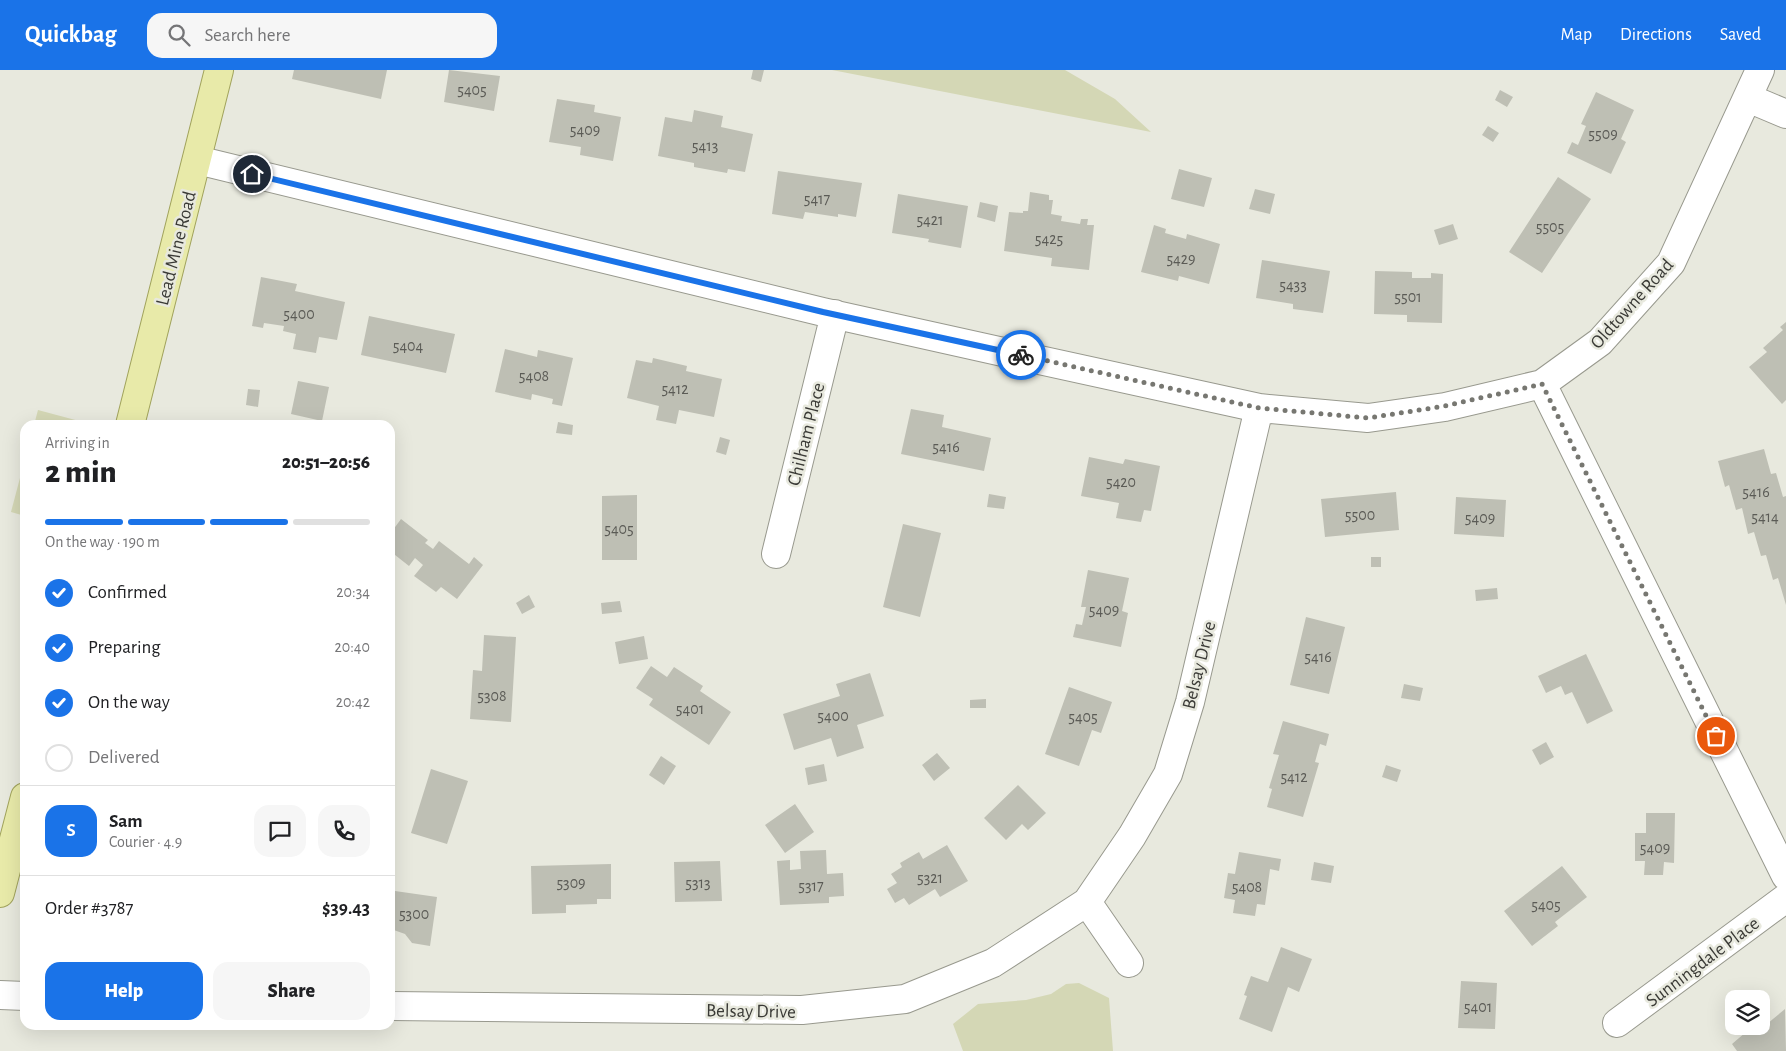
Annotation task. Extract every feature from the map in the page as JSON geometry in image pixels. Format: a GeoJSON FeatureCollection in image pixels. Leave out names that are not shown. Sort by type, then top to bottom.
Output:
{"type":"FeatureCollection","features":[{"type":"Feature","properties":{"kind":"main road","name":"Lead Mine Road"},"geometry":{"type":"LineString","coordinates":[[131,420],[219,70]]}},
{"type":"Feature","properties":{"kind":"main road"},"geometry":{"type":"LineString","coordinates":[[0,893],[20,816]]}},
{"type":"Feature","properties":{"kind":"street","name":"Oldtowne Road"},"geometry":{"type":"LineString","coordinates":[[197,160],[835,314],[1259,408],[1368,418],[1445,406],[1542,384],[1600,342],[1671,263],[1760,70]]}},
{"type":"Feature","properties":{"kind":"street"},"geometry":{"type":"LineString","coordinates":[[1748,98],[1786,114]]}},
{"type":"Feature","properties":{"kind":"street","name":"Chilham Place"},"geometry":{"type":"LineString","coordinates":[[776,554],[835,314]]}},
{"type":"Feature","properties":{"kind":"street"},"geometry":{"type":"LineString","coordinates":[[1542,384],[1786,876]]}},
{"type":"Feature","properties":{"kind":"street","name":"Belsay Drive"},"geometry":{"type":"LineString","coordinates":[[395,1006],[802,1010],[905,999],[993,963],[1087,902],[1132,836],[1168,774],[1190,702],[1259,408]]}},
{"type":"Feature","properties":{"kind":"street","name":"Sunningdale Place"},"geometry":{"type":"LineString","coordinates":[[1617,1023],[1786,898]]}},
{"type":"Feature","properties":{"kind":"street"},"geometry":{"type":"LineString","coordinates":[[1087,902],[1130,963]]}},
{"type":"Feature","properties":{"kind":"street"},"geometry":{"type":"LineString","coordinates":[[0,995],[20,996]]}},
{"type":"Feature","properties":{"kind":"green space"},"geometry":{"type":"Polygon","coordinates":[[[832,70],[1065,70],[1115,99],[1151,132],[832,70]]]}},
{"type":"Feature","properties":{"kind":"green space"},"geometry":{"type":"Polygon","coordinates":[[[38,410],[75,420],[35,420],[38,410]]]}},
{"type":"Feature","properties":{"kind":"green space"},"geometry":{"type":"Polygon","coordinates":[[[20,478],[20,515],[11,512],[20,478]]]}},
{"type":"Feature","properties":{"kind":"green space"},"geometry":{"type":"Polygon","coordinates":[[[1079,983],[1109,998],[1113,1051],[963,1051],[953,1024],[978,1004],[1026,1000],[1051,994],[1066,984],[1079,983]]]}},
{"type":"Feature","properties":{"kind":"building"},"geometry":{"type":"Polygon","coordinates":[[[294,70],[387,70],[381,99],[292,79],[294,70]]]}},
{"type":"Feature","properties":{"kind":"building"},"geometry":{"type":"Polygon","coordinates":[[[449,70],[500,76],[494,111],[444,102],[449,70]]]}},
{"type":"Feature","properties":{"kind":"building"},"geometry":{"type":"Polygon","coordinates":[[[753,70],[764,70],[761,82],[751,79],[753,70]]]}},
{"type":"Feature","properties":{"kind":"building"},"geometry":{"type":"Polygon","coordinates":[[[1500,90],[1513,97],[1507,107],[1495,100],[1500,90]]]}},
{"type":"Feature","properties":{"kind":"building"},"geometry":{"type":"Polygon","coordinates":[[[1596,92],[1634,110],[1621,139],[1626,142],[1611,174],[1567,153],[1572,142],[1578,145],[1586,126],[1581,124],[1596,92]]]}},
{"type":"Feature","properties":{"kind":"building"},"geometry":{"type":"Polygon","coordinates":[[[557,99],[595,105],[594,112],[621,117],[613,161],[580,155],[581,147],[549,142],[557,99]]]}},
{"type":"Feature","properties":{"kind":"building"},"geometry":{"type":"Polygon","coordinates":[[[694,110],[723,116],[721,127],[753,134],[745,172],[728,169],[727,173],[694,167],[694,163],[658,156],[665,117],[692,122],[694,110]]]}},
{"type":"Feature","properties":{"kind":"building"},"geometry":{"type":"Polygon","coordinates":[[[1488,126],[1499,133],[1493,142],[1482,135],[1488,126]]]}},
{"type":"Feature","properties":{"kind":"building"},"geometry":{"type":"Polygon","coordinates":[[[1179,169],[1212,178],[1204,207],[1171,199],[1179,169]]]}},
{"type":"Feature","properties":{"kind":"building"},"geometry":{"type":"Polygon","coordinates":[[[778,171],[862,183],[856,217],[838,214],[838,217],[805,212],[803,219],[772,214],[778,171]]]}},
{"type":"Feature","properties":{"kind":"building"},"geometry":{"type":"Polygon","coordinates":[[[1558,177],[1591,199],[1542,273],[1509,252],[1558,177]]]}},
{"type":"Feature","properties":{"kind":"building"},"geometry":{"type":"Polygon","coordinates":[[[1255,189],[1275,194],[1270,214],[1249,209],[1255,189]]]}},
{"type":"Feature","properties":{"kind":"building"},"geometry":{"type":"Polygon","coordinates":[[[1030,192],[1049,195],[1049,200],[1053,200],[1051,214],[1062,216],[1061,221],[1080,224],[1081,219],[1088,219],[1087,225],[1094,225],[1089,270],[1051,266],[1052,258],[1004,251],[1009,212],[1023,213],[1023,211],[1028,211],[1030,192]]]}},
{"type":"Feature","properties":{"kind":"building"},"geometry":{"type":"Polygon","coordinates":[[[898,194],[968,206],[961,248],[928,242],[929,239],[892,233],[898,194]]]}},
{"type":"Feature","properties":{"kind":"building"},"geometry":{"type":"Polygon","coordinates":[[[980,202],[998,206],[995,222],[977,217],[980,202]]]}},
{"type":"Feature","properties":{"kind":"building"},"geometry":{"type":"Polygon","coordinates":[[[1453,224],[1458,239],[1439,245],[1434,230],[1453,224]]]}},
{"type":"Feature","properties":{"kind":"building"},"geometry":{"type":"Polygon","coordinates":[[[1154,225],[1166,229],[1165,233],[1186,239],[1187,234],[1220,244],[1209,284],[1179,276],[1178,281],[1141,272],[1154,225]]]}},
{"type":"Feature","properties":{"kind":"building"},"geometry":{"type":"Polygon","coordinates":[[[1262,260],[1330,271],[1323,313],[1293,309],[1293,304],[1256,298],[1262,260]]]}},
{"type":"Feature","properties":{"kind":"building"},"geometry":{"type":"Polygon","coordinates":[[[1375,271],[1412,272],[1412,278],[1431,278],[1431,273],[1443,274],[1442,323],[1407,322],[1407,315],[1374,314],[1375,271]]]}},
{"type":"Feature","properties":{"kind":"building"},"geometry":{"type":"Polygon","coordinates":[[[261,277],[297,284],[295,291],[345,302],[337,340],[319,337],[316,353],[293,349],[296,334],[283,331],[284,326],[264,323],[263,328],[252,326],[261,277]]]}},
{"type":"Feature","properties":{"kind":"building"},"geometry":{"type":"Polygon","coordinates":[[[369,316],[455,334],[446,373],[361,355],[369,316]]]}},
{"type":"Feature","properties":{"kind":"building"},"geometry":{"type":"Polygon","coordinates":[[[1786,322],[1786,400],[1782,404],[1749,367],[1767,352],[1763,348],[1783,330],[1780,327],[1786,322]]]}},
{"type":"Feature","properties":{"kind":"building"},"geometry":{"type":"Polygon","coordinates":[[[505,349],[537,357],[538,350],[573,358],[562,406],[552,404],[553,399],[532,394],[531,400],[495,392],[505,349]]]}},
{"type":"Feature","properties":{"kind":"building"},"geometry":{"type":"Polygon","coordinates":[[[653,358],[687,366],[686,371],[722,379],[714,417],[679,410],[676,424],[656,420],[659,406],[627,398],[636,360],[652,363],[653,358]]]}},
{"type":"Feature","properties":{"kind":"building"},"geometry":{"type":"Polygon","coordinates":[[[298,381],[329,387],[322,420],[291,414],[298,381]]]}},
{"type":"Feature","properties":{"kind":"building"},"geometry":{"type":"Polygon","coordinates":[[[248,389],[260,390],[258,407],[246,405],[248,389]]]}},
{"type":"Feature","properties":{"kind":"building"},"geometry":{"type":"Polygon","coordinates":[[[911,409],[944,415],[942,427],[991,438],[984,471],[901,454],[911,409]]]}},
{"type":"Feature","properties":{"kind":"building"},"geometry":{"type":"Polygon","coordinates":[[[558,422],[573,425],[572,435],[556,433],[558,422]]]}},
{"type":"Feature","properties":{"kind":"building"},"geometry":{"type":"Polygon","coordinates":[[[720,437],[730,440],[726,455],[716,452],[720,437]]]}},
{"type":"Feature","properties":{"kind":"building"},"geometry":{"type":"Polygon","coordinates":[[[1764,449],[1771,474],[1776,473],[1783,497],[1786,496],[1786,605],[1778,578],[1773,580],[1766,555],[1761,556],[1754,532],[1748,534],[1742,508],[1736,510],[1729,485],[1725,487],[1718,461],[1764,449]]]}},
{"type":"Feature","properties":{"kind":"building"},"geometry":{"type":"Polygon","coordinates":[[[1089,457],[1123,464],[1125,459],[1160,466],[1151,511],[1144,510],[1141,522],[1116,518],[1119,503],[1081,496],[1089,457]]]}},
{"type":"Feature","properties":{"kind":"building"},"geometry":{"type":"Polygon","coordinates":[[[1396,492],[1399,530],[1325,537],[1321,499],[1396,492]]]}},
{"type":"Feature","properties":{"kind":"building"},"geometry":{"type":"Polygon","coordinates":[[[989,494],[1006,497],[1004,509],[987,507],[989,494]]]}},
{"type":"Feature","properties":{"kind":"building"},"geometry":{"type":"Polygon","coordinates":[[[637,495],[637,560],[602,560],[602,496],[637,495]]]}},
{"type":"Feature","properties":{"kind":"building"},"geometry":{"type":"Polygon","coordinates":[[[1456,497],[1506,500],[1504,537],[1454,534],[1456,497]]]}},
{"type":"Feature","properties":{"kind":"building"},"geometry":{"type":"Polygon","coordinates":[[[401,519],[428,540],[425,543],[433,549],[439,541],[469,564],[474,557],[483,565],[457,599],[441,587],[436,592],[414,576],[423,565],[415,558],[409,566],[395,555],[395,527],[401,519]]]}},
{"type":"Feature","properties":{"kind":"building"},"geometry":{"type":"Polygon","coordinates":[[[903,524],[941,533],[920,617],[883,607],[903,524]]]}},
{"type":"Feature","properties":{"kind":"building"},"geometry":{"type":"Polygon","coordinates":[[[1371,557],[1381,557],[1381,567],[1371,567],[1371,557]]]}},
{"type":"Feature","properties":{"kind":"building"},"geometry":{"type":"Polygon","coordinates":[[[1088,570],[1129,578],[1122,611],[1128,613],[1121,647],[1073,637],[1076,624],[1082,625],[1086,607],[1081,607],[1088,570]]]}},
{"type":"Feature","properties":{"kind":"building"},"geometry":{"type":"Polygon","coordinates":[[[1497,588],[1498,599],[1476,601],[1475,590],[1497,588]]]}},
{"type":"Feature","properties":{"kind":"building"},"geometry":{"type":"Polygon","coordinates":[[[529,595],[535,607],[522,614],[516,603],[529,595]]]}},
{"type":"Feature","properties":{"kind":"building"},"geometry":{"type":"Polygon","coordinates":[[[620,601],[622,612],[602,614],[601,603],[620,601]]]}},
{"type":"Feature","properties":{"kind":"building"},"geometry":{"type":"Polygon","coordinates":[[[1306,617],[1345,627],[1329,694],[1290,685],[1306,617]]]}},
{"type":"Feature","properties":{"kind":"building"},"geometry":{"type":"Polygon","coordinates":[[[484,635],[516,637],[511,722],[470,719],[473,670],[482,671],[484,635]]]}},
{"type":"Feature","properties":{"kind":"building"},"geometry":{"type":"Polygon","coordinates":[[[644,636],[648,659],[619,664],[615,642],[644,636]]]}},
{"type":"Feature","properties":{"kind":"building"},"geometry":{"type":"Polygon","coordinates":[[[1586,654],[1613,711],[1587,724],[1572,692],[1565,695],[1561,686],[1546,693],[1538,676],[1586,654]]]}},
{"type":"Feature","properties":{"kind":"building"},"geometry":{"type":"Polygon","coordinates":[[[651,666],[667,677],[674,667],[703,686],[700,691],[731,712],[709,745],[649,705],[653,699],[636,688],[651,666]]]}},
{"type":"Feature","properties":{"kind":"building"},"geometry":{"type":"Polygon","coordinates":[[[870,673],[884,716],[857,725],[864,748],[837,757],[831,738],[794,750],[783,714],[840,696],[836,684],[870,673]]]}},
{"type":"Feature","properties":{"kind":"building"},"geometry":{"type":"Polygon","coordinates":[[[1404,684],[1423,688],[1420,701],[1401,698],[1404,684]]]}},
{"type":"Feature","properties":{"kind":"building"},"geometry":{"type":"Polygon","coordinates":[[[1069,687],[1112,702],[1101,733],[1092,730],[1079,766],[1045,754],[1069,687]]]}},
{"type":"Feature","properties":{"kind":"building"},"geometry":{"type":"Polygon","coordinates":[[[986,699],[986,708],[970,708],[970,700],[986,699]]]}},
{"type":"Feature","properties":{"kind":"building"},"geometry":{"type":"Polygon","coordinates":[[[1283,721],[1329,734],[1326,746],[1320,744],[1315,762],[1319,763],[1303,817],[1267,807],[1272,789],[1269,788],[1279,755],[1273,754],[1283,721]]]}},
{"type":"Feature","properties":{"kind":"building"},"geometry":{"type":"Polygon","coordinates":[[[1546,742],[1554,757],[1540,765],[1532,750],[1546,742]]]}},
{"type":"Feature","properties":{"kind":"building"},"geometry":{"type":"Polygon","coordinates":[[[937,753],[950,768],[934,781],[922,765],[937,753]]]}},
{"type":"Feature","properties":{"kind":"building"},"geometry":{"type":"Polygon","coordinates":[[[661,756],[676,766],[664,785],[649,775],[661,756]]]}},
{"type":"Feature","properties":{"kind":"building"},"geometry":{"type":"Polygon","coordinates":[[[824,764],[827,781],[808,785],[805,768],[824,764]]]}},
{"type":"Feature","properties":{"kind":"building"},"geometry":{"type":"Polygon","coordinates":[[[1386,765],[1401,770],[1397,782],[1382,777],[1386,765]]]}},
{"type":"Feature","properties":{"kind":"building"},"geometry":{"type":"Polygon","coordinates":[[[431,769],[468,781],[447,844],[411,833],[431,769]]]}},
{"type":"Feature","properties":{"kind":"building"},"geometry":{"type":"Polygon","coordinates":[[[1018,785],[1046,813],[1028,830],[1022,824],[1006,840],[984,818],[1018,785]]]}},
{"type":"Feature","properties":{"kind":"building"},"geometry":{"type":"Polygon","coordinates":[[[795,804],[814,832],[785,853],[765,825],[795,804]]]}},
{"type":"Feature","properties":{"kind":"building"},"geometry":{"type":"Polygon","coordinates":[[[1646,813],[1675,813],[1674,863],[1664,862],[1663,875],[1644,875],[1645,861],[1635,861],[1635,833],[1646,833],[1646,813]]]}},
{"type":"Feature","properties":{"kind":"building"},"geometry":{"type":"Polygon","coordinates":[[[947,845],[968,881],[940,897],[935,889],[909,905],[904,898],[895,903],[887,889],[897,883],[891,874],[902,867],[900,863],[919,852],[923,859],[947,845]]]}},
{"type":"Feature","properties":{"kind":"building"},"geometry":{"type":"Polygon","coordinates":[[[826,850],[827,874],[843,873],[844,896],[829,897],[829,903],[780,905],[777,861],[790,860],[790,870],[801,869],[800,851],[826,850]]]}},
{"type":"Feature","properties":{"kind":"building"},"geometry":{"type":"Polygon","coordinates":[[[1239,852],[1281,859],[1279,871],[1270,869],[1265,905],[1257,904],[1255,916],[1233,913],[1235,900],[1224,898],[1228,873],[1235,874],[1239,852]]]}},
{"type":"Feature","properties":{"kind":"building"},"geometry":{"type":"Polygon","coordinates":[[[720,861],[722,901],[675,902],[674,862],[720,861]]]}},
{"type":"Feature","properties":{"kind":"building"},"geometry":{"type":"Polygon","coordinates":[[[1314,862],[1334,866],[1331,883],[1311,880],[1314,862]]]}},
{"type":"Feature","properties":{"kind":"building"},"geometry":{"type":"Polygon","coordinates":[[[611,864],[611,899],[597,899],[597,904],[566,905],[566,913],[532,914],[531,866],[611,864]]]}},
{"type":"Feature","properties":{"kind":"building"},"geometry":{"type":"Polygon","coordinates":[[[1562,866],[1587,897],[1555,922],[1558,926],[1532,946],[1504,911],[1562,866]]]}},
{"type":"Feature","properties":{"kind":"building"},"geometry":{"type":"Polygon","coordinates":[[[395,891],[437,897],[430,946],[412,943],[405,934],[395,930],[395,891]]]}},
{"type":"Feature","properties":{"kind":"building"},"geometry":{"type":"Polygon","coordinates":[[[1281,947],[1312,959],[1299,992],[1288,987],[1272,1032],[1239,1019],[1247,996],[1244,995],[1251,976],[1268,982],[1281,947]]]}},
{"type":"Feature","properties":{"kind":"building"},"geometry":{"type":"Polygon","coordinates":[[[1461,981],[1497,983],[1495,1029],[1458,1028],[1461,981]]]}},
{"type":"Feature","properties":{"kind":"building"},"geometry":{"type":"Polygon","coordinates":[[[1785,1009],[1786,1051],[1737,1051],[1732,1044],[1742,1035],[1770,1035],[1770,1022],[1785,1009]]]}},
{"type":"Feature","properties":{"kind":"way so far"},"geometry":{"type":"LineString","coordinates":[[1021,355],[1259,408],[1368,418],[1445,406],[1542,384],[1716,736]]}},
{"type":"Feature","properties":{"kind":"route"},"geometry":{"type":"LineString","coordinates":[[252,174],[823,312],[1021,355]]}}]}
